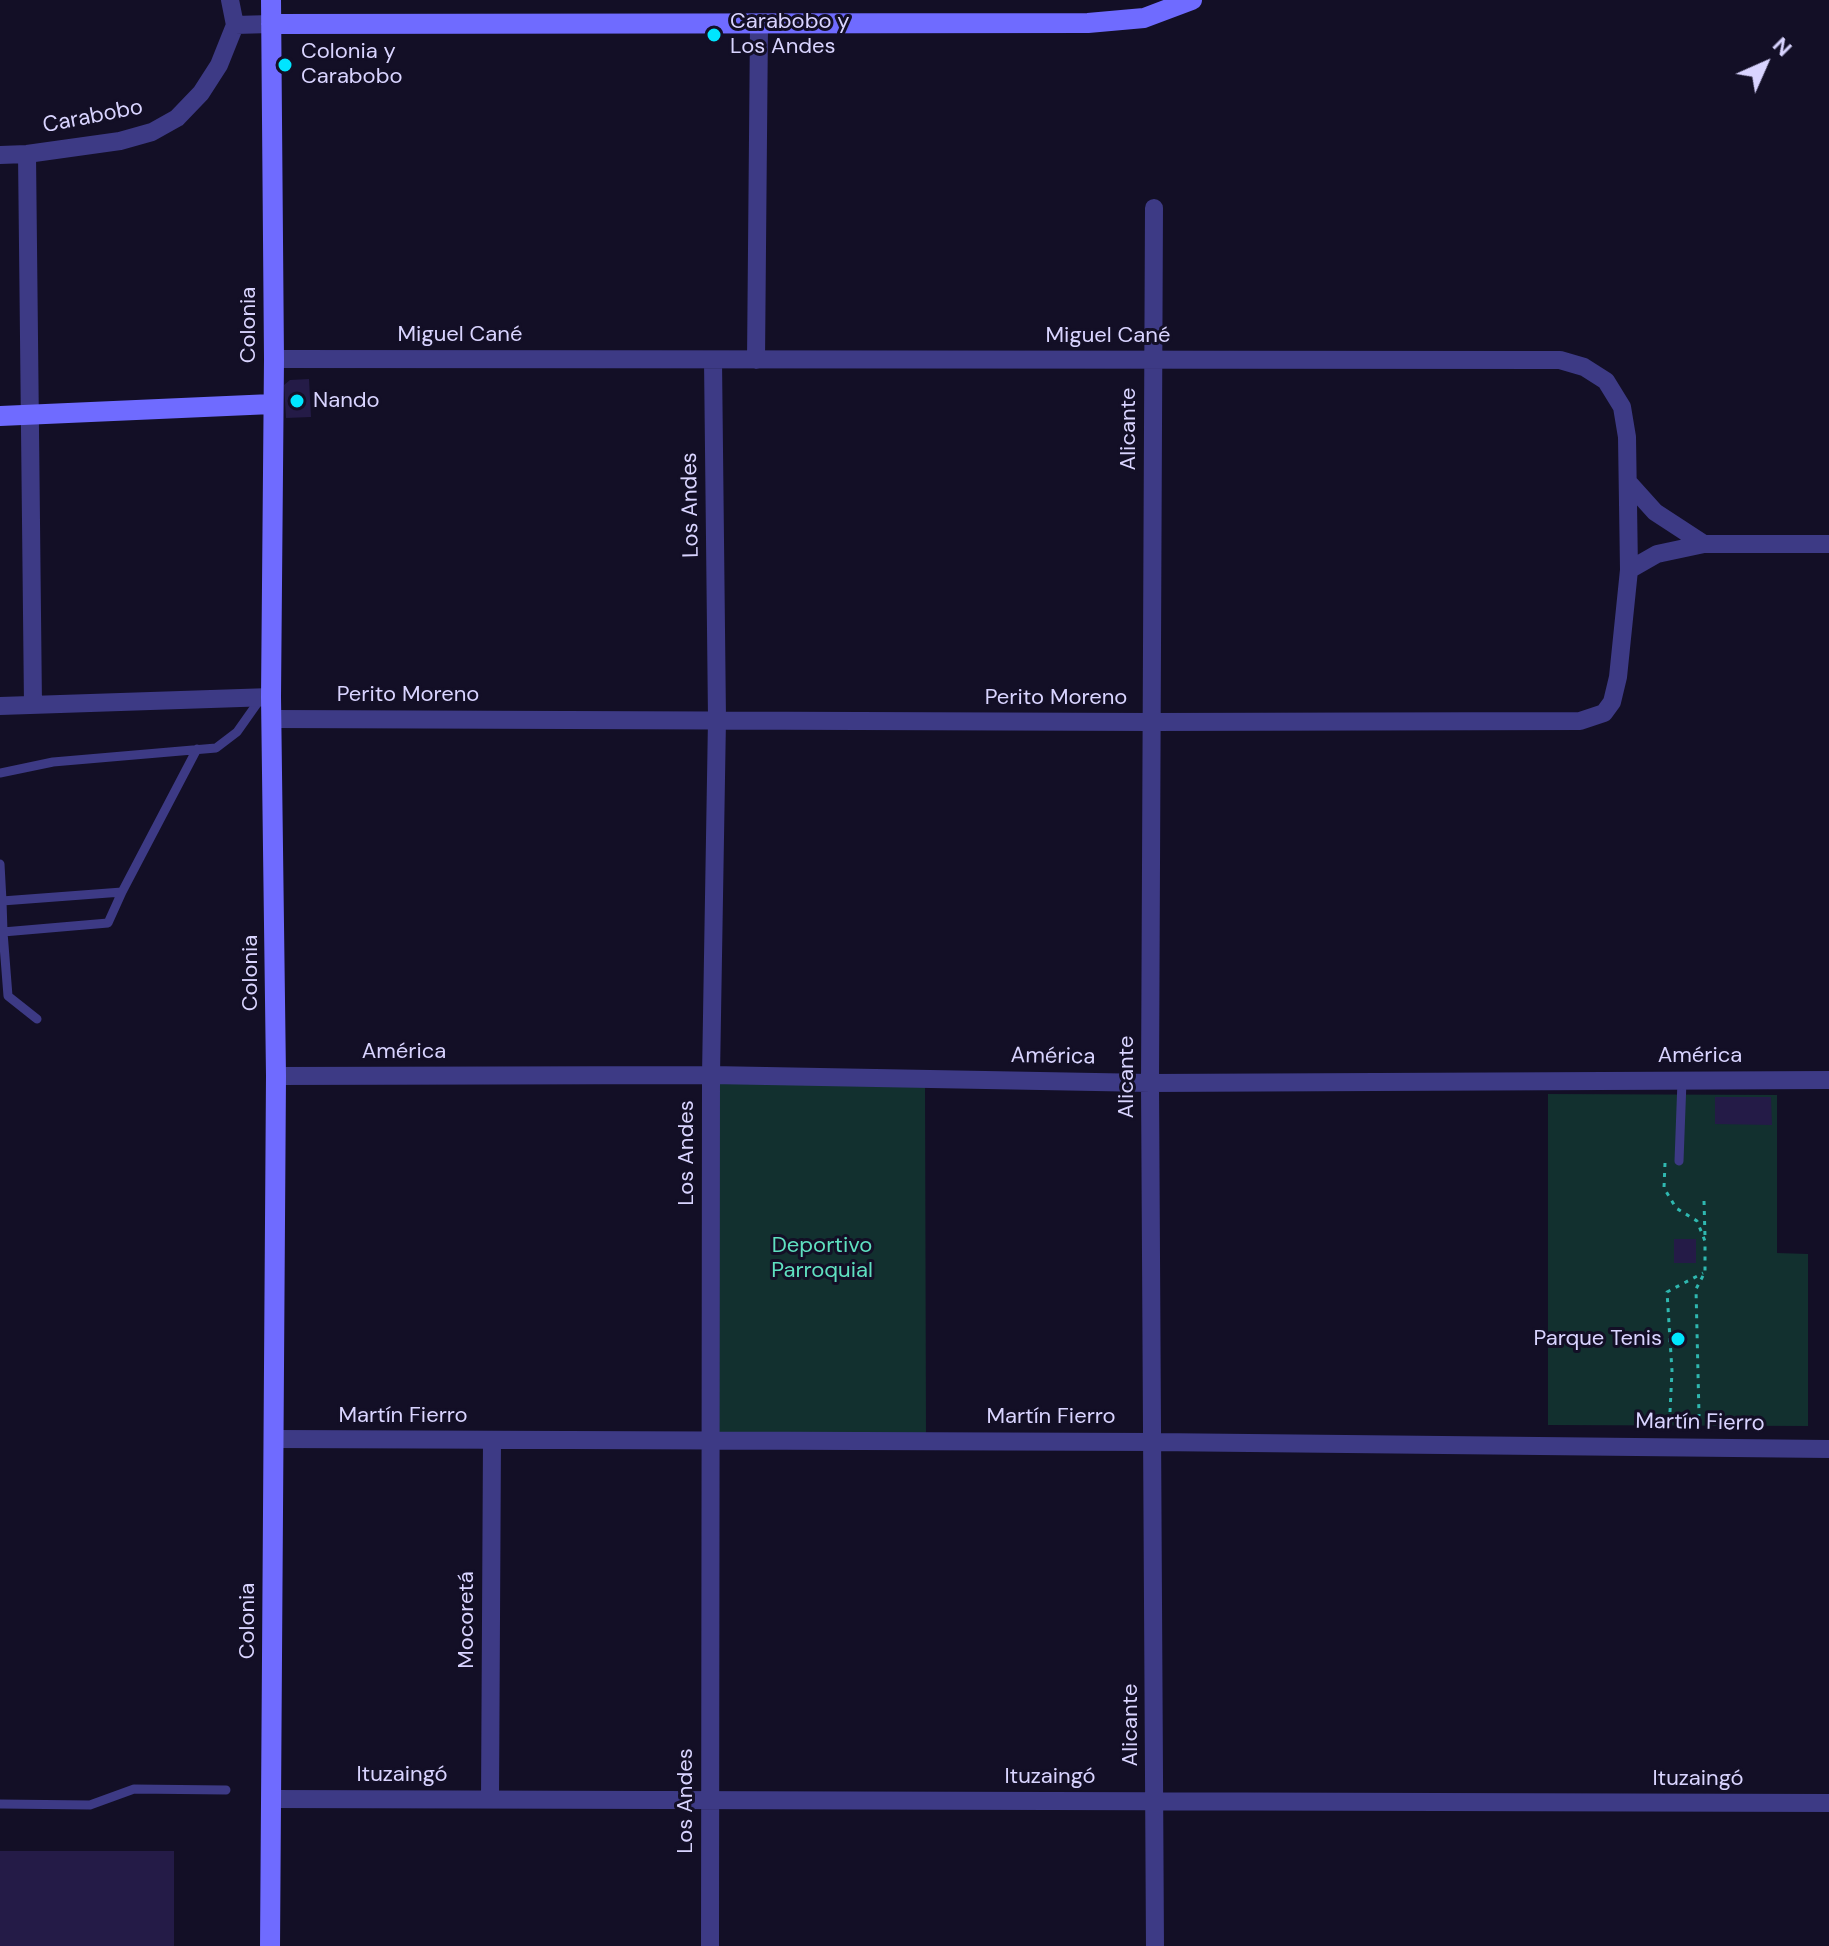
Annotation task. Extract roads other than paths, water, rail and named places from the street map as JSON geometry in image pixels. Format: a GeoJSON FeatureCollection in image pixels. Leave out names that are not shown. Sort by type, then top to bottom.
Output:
{"type":"FeatureCollection","features":[{"type":"Feature","properties":{"kind":"street"},"geometry":{"type":"LineString","coordinates":[[230,0],[235,25],[1088,23],[1144,18],[1192,0]]}},
{"type":"Feature","properties":{"kind":"street","name":"Colonia"},"geometry":{"type":"LineString","coordinates":[[270,1946],[276,1076],[273,719],[266,697],[274,359],[271,0]]}},
{"type":"Feature","properties":{"kind":"street","name":"Carabobo"},"geometry":{"type":"LineString","coordinates":[[0,155],[120,141],[152,132],[177,118],[201,93],[219,65],[235,25]]}},
{"type":"Feature","properties":{"kind":"street"},"geometry":{"type":"LineString","coordinates":[[756,360],[759,25]]}},
{"type":"Feature","properties":{"kind":"street"},"geometry":{"type":"LineString","coordinates":[[27,154],[33,705]]}},
{"type":"Feature","properties":{"kind":"street","name":"Alicante"},"geometry":{"type":"LineString","coordinates":[[1154,208],[1150,1083],[1155,1946]]}},
{"type":"Feature","properties":{"kind":"street","name":"Miguel Cané"},"geometry":{"type":"LineString","coordinates":[[274,359],[1560,360],[1584,367],[1606,381],[1622,407],[1627,437],[1628,482]]}},
{"type":"Feature","properties":{"kind":"street","name":"Los Andes"},"geometry":{"type":"LineString","coordinates":[[710,1946],[711,1075],[717,719],[713,360]]}},
{"type":"Feature","properties":{"kind":"street"},"geometry":{"type":"LineString","coordinates":[[0,416],[272,404]]}},
{"type":"Feature","properties":{"kind":"street"},"geometry":{"type":"LineString","coordinates":[[1628,482],[1655,512],[1704,544]]}},
{"type":"Feature","properties":{"kind":"street","name":"Perito Moreno"},"geometry":{"type":"LineString","coordinates":[[273,719],[1151,722],[1564,721],[1593,718],[1604,713],[1612,702],[1618,677],[1629,570],[1628,482]]}},
{"type":"Feature","properties":{"kind":"street"},"geometry":{"type":"LineString","coordinates":[[1629,570],[1657,554],[1704,544],[1829,544]]}},
{"type":"Feature","properties":{"kind":"street"},"geometry":{"type":"LineString","coordinates":[[0,706],[266,697]]}},
{"type":"Feature","properties":{"kind":"street","name":"América"},"geometry":{"type":"LineString","coordinates":[[276,1076],[711,1075],[1150,1083],[1829,1080]]}},
{"type":"Feature","properties":{"kind":"street","name":"Martín Fierro"},"geometry":{"type":"LineString","coordinates":[[274,1439],[1153,1442],[1829,1449]]}},
{"type":"Feature","properties":{"kind":"street","name":"Mocoretá"},"geometry":{"type":"LineString","coordinates":[[490,1799],[492,1440]]}},
{"type":"Feature","properties":{"kind":"street","name":"Ituzaingó"},"geometry":{"type":"LineString","coordinates":[[271,1799],[1829,1803]]}},
{"type":"Feature","properties":{"kind":"lane"},"geometry":{"type":"LineString","coordinates":[[0,773],[53,762],[216,748],[224,745],[237,732],[266,697]]}},
{"type":"Feature","properties":{"kind":"lane"},"geometry":{"type":"LineString","coordinates":[[3,932],[108,923],[197,749]]}},
{"type":"Feature","properties":{"kind":"lane"},"geometry":{"type":"LineString","coordinates":[[0,864],[8,996],[37,1019]]}},
{"type":"Feature","properties":{"kind":"lane"},"geometry":{"type":"LineString","coordinates":[[2,901],[122,892]]}},
{"type":"Feature","properties":{"kind":"lane"},"geometry":{"type":"LineString","coordinates":[[1679,1161],[1682,1080]]}},
{"type":"Feature","properties":{"kind":"lane"},"geometry":{"type":"LineString","coordinates":[[0,1804],[90,1805],[134,1789],[226,1790]]}},
{"type":"Feature","properties":{"kind":"place","name":"Carabobo y Los Andes"},"geometry":{"type":"Point","coordinates":[714,35]}},
{"type":"Feature","properties":{"kind":"place","name":"Colonia y Carabobo"},"geometry":{"type":"Point","coordinates":[285,65]}},
{"type":"Feature","properties":{"kind":"place","name":"Nando"},"geometry":{"type":"Point","coordinates":[297,401]}},
{"type":"Feature","properties":{"kind":"place","name":"Parque Tenis"},"geometry":{"type":"Point","coordinates":[1678,1339]}},
{"type":"Feature","properties":{"kind":"park label","name":"Deportivo Parroquial"},"geometry":{"type":"Point","coordinates":[822,1258]}}]}
